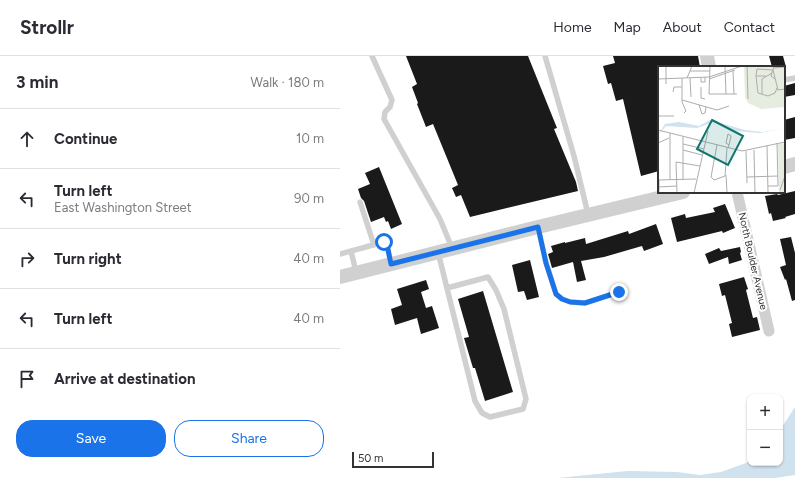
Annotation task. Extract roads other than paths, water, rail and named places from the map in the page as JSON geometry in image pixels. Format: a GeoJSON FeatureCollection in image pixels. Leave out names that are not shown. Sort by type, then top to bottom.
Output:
{"type":"FeatureCollection","features":[{"type":"Feature","properties":{"kind":"street"},"geometry":{"type":"LineString","coordinates":[[707,56],[709,66]]}},
{"type":"Feature","properties":{"kind":"street"},"geometry":{"type":"LineString","coordinates":[[785,167],[795,164]]}},
{"type":"Feature","properties":{"kind":"street"},"geometry":{"type":"LineString","coordinates":[[340,277],[588,214],[678,193]]}},
{"type":"Feature","properties":{"kind":"street","name":"North Boulder Avenue"},"geometry":{"type":"LineString","coordinates":[[737,193],[769,331]]}},
{"type":"Feature","properties":{"kind":"lane"},"geometry":{"type":"LineString","coordinates":[[372,56],[392,100],[390,107],[385,112],[384,119],[440,219],[445,250],[447,288],[475,401],[482,413],[490,417],[524,409],[526,399],[504,309],[496,290],[488,278],[447,288]]}},
{"type":"Feature","properties":{"kind":"lane"},"geometry":{"type":"LineString","coordinates":[[545,56],[574,156],[588,214]]}},
{"type":"Feature","properties":{"kind":"lane"},"geometry":{"type":"LineString","coordinates":[[785,80],[795,78]]}},
{"type":"Feature","properties":{"kind":"lane"},"geometry":{"type":"LineString","coordinates":[[360,202],[374,245]]}},
{"type":"Feature","properties":{"kind":"lane"},"geometry":{"type":"LineString","coordinates":[[538,227],[546,263],[556,294],[562,299],[570,302],[585,303],[619,292]]}},
{"type":"Feature","properties":{"kind":"lane"},"geometry":{"type":"LineString","coordinates":[[340,254],[384,242],[387,245],[391,264]]}},
{"type":"Feature","properties":{"kind":"lane"},"geometry":{"type":"LineString","coordinates":[[351,251],[356,273]]}},
{"type":"Feature","properties":{"kind":"water"},"geometry":{"type":"Polygon","coordinates":[[[795,407],[795,475],[775,478],[557,478],[628,471],[677,472],[700,475],[721,472],[747,462],[747,466],[783,466],[783,425],[795,407]]]}}]}
